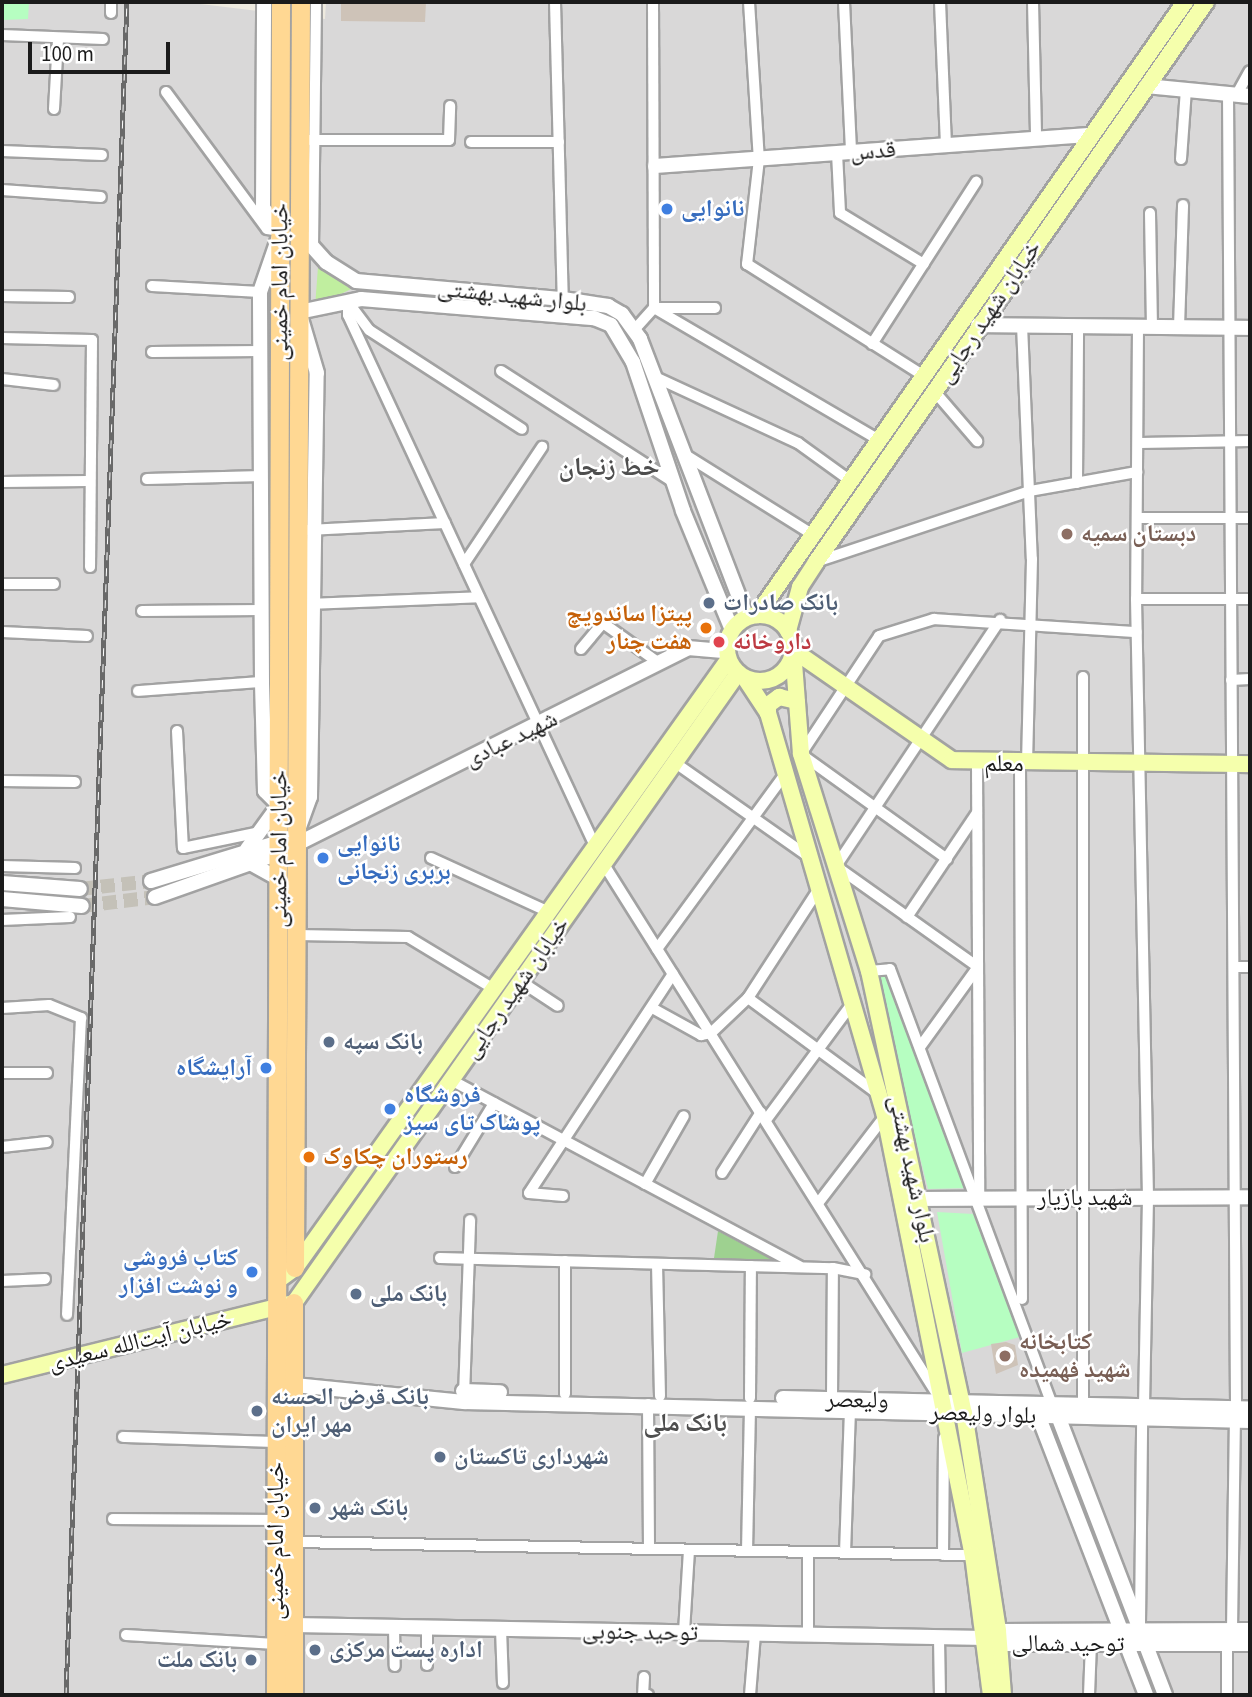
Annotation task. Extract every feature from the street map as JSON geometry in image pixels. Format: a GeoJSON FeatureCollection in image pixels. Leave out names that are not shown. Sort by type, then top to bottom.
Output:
{"type":"FeatureCollection","features":[{"type":"Feature","properties":{"kind":"main road","name":"خیابان امام خمینی"},"geometry":{"type":"LineString","coordinates":[[281,2],[279,879],[287,1110],[277,1281],[286,1305],[294,1385],[294,1695]]}},
{"type":"Feature","properties":{"kind":"main road","name":"خیابان امام خمینی"},"geometry":{"type":"LineString","coordinates":[[287,1061],[297,935],[297,838],[307,604],[299,312],[300,233],[307,140],[308,39],[301,2]]}},
{"type":"Feature","properties":{"kind":"main road","name":"خیابان شهید رجایی"},"geometry":{"type":"LineString","coordinates":[[788,631],[800,587],[935,392],[972,320],[1092,135],[1185,2]]}},
{"type":"Feature","properties":{"kind":"main road","name":"خیابان شهید رجایی"},"geometry":{"type":"LineString","coordinates":[[752,616],[815,536],[924,376],[972,320],[1206,2]]}},
{"type":"Feature","properties":{"kind":"main road"},"geometry":{"type":"LineString","coordinates":[[281,232],[300,233]]}},
{"type":"Feature","properties":{"kind":"main road"},"geometry":{"type":"LineString","coordinates":[[280,312],[299,312]]}},
{"type":"Feature","properties":{"kind":"main road"},"geometry":{"type":"LineString","coordinates":[[752,616],[775,619],[788,631],[793,650],[776,677],[734,665],[732,630],[752,616]]}},
{"type":"Feature","properties":{"kind":"main road","name":"معلم"},"geometry":{"type":"LineString","coordinates":[[793,650],[943,757],[977,764],[1250,764]]}},
{"type":"Feature","properties":{"kind":"main road","name":"بلوار شهید بهشتی"},"geometry":{"type":"LineString","coordinates":[[793,650],[801,754],[869,971],[920,1199],[962,1408],[1003,1695]]}},
{"type":"Feature","properties":{"kind":"main road","name":"خیابان شهید رجایی"},"geometry":{"type":"LineString","coordinates":[[286,1305],[451,1080],[603,863],[674,761],[734,665]]}},
{"type":"Feature","properties":{"kind":"main road","name":"خیابان شهید رجایی"},"geometry":{"type":"LineString","coordinates":[[277,1281],[295,1268],[595,846],[734,665]]}},
{"type":"Feature","properties":{"kind":"main road","name":"بلوار شهید بهشتی"},"geometry":{"type":"LineString","coordinates":[[734,665],[768,713],[854,1000],[885,1116],[973,1555],[995,1638],[991,1695]]}},
{"type":"Feature","properties":{"kind":"main road"},"geometry":{"type":"LineString","coordinates":[[768,713],[768,705],[779,697],[797,701]]}},
{"type":"Feature","properties":{"kind":"main road","name":"خیابان امام خمینی"},"geometry":{"type":"LineString","coordinates":[[276,1695],[277,1442],[286,1305],[295,1268],[296,1223],[287,1110]]}},
{"type":"Feature","properties":{"kind":"main road"},"geometry":{"type":"LineString","coordinates":[[296,1223],[306,1234],[324,1228]]}},
{"type":"Feature","properties":{"kind":"main road","name":"خیابان آیت‌الله سعیدی"},"geometry":{"type":"LineString","coordinates":[[2,1375],[286,1305]]}},
{"type":"Feature","properties":{"kind":"street"},"geometry":{"type":"LineString","coordinates":[[264,2],[263,208],[281,232]]}},
{"type":"Feature","properties":{"kind":"street"},"geometry":{"type":"LineString","coordinates":[[308,39],[316,2]]}},
{"type":"Feature","properties":{"kind":"street"},"geometry":{"type":"LineString","coordinates":[[555,2],[563,299]]}},
{"type":"Feature","properties":{"kind":"street"},"geometry":{"type":"LineString","coordinates":[[635,329],[654,308],[653,2]]}},
{"type":"Feature","properties":{"kind":"street"},"geometry":{"type":"LineString","coordinates":[[749,2],[759,159],[747,264],[924,376]]}},
{"type":"Feature","properties":{"kind":"street"},"geometry":{"type":"LineString","coordinates":[[844,2],[844,153],[840,213],[924,264]]}},
{"type":"Feature","properties":{"kind":"street"},"geometry":{"type":"LineString","coordinates":[[940,2],[946,145]]}},
{"type":"Feature","properties":{"kind":"street"},"geometry":{"type":"LineString","coordinates":[[1033,2],[1036,139]]}},
{"type":"Feature","properties":{"kind":"street"},"geometry":{"type":"LineString","coordinates":[[2,35],[103,39]]}},
{"type":"Feature","properties":{"kind":"street"},"geometry":{"type":"LineString","coordinates":[[54,109],[58,39]]}},
{"type":"Feature","properties":{"kind":"street"},"geometry":{"type":"LineString","coordinates":[[1227,1695],[1241,1413],[1244,1198],[1234,967],[1229,328],[1239,94],[1250,71]]}},
{"type":"Feature","properties":{"kind":"street"},"geometry":{"type":"LineString","coordinates":[[1146,86],[1239,94]]}},
{"type":"Feature","properties":{"kind":"street"},"geometry":{"type":"LineString","coordinates":[[1181,159],[1186,89]]}},
{"type":"Feature","properties":{"kind":"street"},"geometry":{"type":"LineString","coordinates":[[166,92],[267,229],[281,232]]}},
{"type":"Feature","properties":{"kind":"street"},"geometry":{"type":"LineString","coordinates":[[313,248],[307,140],[449,141],[450,106]]}},
{"type":"Feature","properties":{"kind":"street","name":"قدس"},"geometry":{"type":"LineString","coordinates":[[655,166],[1092,135]]}},
{"type":"Feature","properties":{"kind":"street"},"geometry":{"type":"LineString","coordinates":[[471,142],[559,142]]}},
{"type":"Feature","properties":{"kind":"street"},"geometry":{"type":"LineString","coordinates":[[2,151],[102,155]]}},
{"type":"Feature","properties":{"kind":"street"},"geometry":{"type":"LineString","coordinates":[[872,344],[976,183]]}},
{"type":"Feature","properties":{"kind":"street"},"geometry":{"type":"LineString","coordinates":[[2,190],[101,197]]}},
{"type":"Feature","properties":{"kind":"street"},"geometry":{"type":"LineString","coordinates":[[1179,327],[1183,205]]}},
{"type":"Feature","properties":{"kind":"street"},"geometry":{"type":"LineString","coordinates":[[1143,1637],[1143,1412],[1149,1198],[1136,599],[1138,472],[1150,213]]}},
{"type":"Feature","properties":{"kind":"street"},"geometry":{"type":"LineString","coordinates":[[151,881],[248,856],[260,832],[279,805],[265,791],[260,292],[281,232]]}},
{"type":"Feature","properties":{"kind":"street"},"geometry":{"type":"LineString","coordinates":[[300,233],[313,248],[356,281],[345,292],[348,315],[595,846]]}},
{"type":"Feature","properties":{"kind":"street","name":"بلوار شهید بهشتی"},"geometry":{"type":"LineString","coordinates":[[356,281],[563,299],[608,306],[635,329],[701,508],[752,616]]}},
{"type":"Feature","properties":{"kind":"street"},"geometry":{"type":"LineString","coordinates":[[152,286],[260,292]]}},
{"type":"Feature","properties":{"kind":"street"},"geometry":{"type":"LineString","coordinates":[[2,296],[69,297]]}},
{"type":"Feature","properties":{"kind":"street"},"geometry":{"type":"LineString","coordinates":[[348,302],[369,330],[522,429]]}},
{"type":"Feature","properties":{"kind":"street","name":"بلوار شهید بهشتی"},"geometry":{"type":"LineString","coordinates":[[299,312],[348,302],[580,317],[611,325],[633,362],[683,511],[732,630]]}},
{"type":"Feature","properties":{"kind":"street"},"geometry":{"type":"LineString","coordinates":[[654,308],[715,308]]}},
{"type":"Feature","properties":{"kind":"street"},"geometry":{"type":"LineString","coordinates":[[654,308],[881,441]]}},
{"type":"Feature","properties":{"kind":"street"},"geometry":{"type":"LineString","coordinates":[[972,320],[1022,325],[1250,328]]}},
{"type":"Feature","properties":{"kind":"street"},"geometry":{"type":"LineString","coordinates":[[1022,325],[1030,491],[1023,764],[1022,1299]]}},
{"type":"Feature","properties":{"kind":"street"},"geometry":{"type":"LineString","coordinates":[[1077,483],[1079,326]]}},
{"type":"Feature","properties":{"kind":"street"},"geometry":{"type":"LineString","coordinates":[[2,338],[92,340],[88,481],[90,567]]}},
{"type":"Feature","properties":{"kind":"street"},"geometry":{"type":"LineString","coordinates":[[152,352],[261,351]]}},
{"type":"Feature","properties":{"kind":"street"},"geometry":{"type":"LineString","coordinates":[[501,371],[673,482]]}},
{"type":"Feature","properties":{"kind":"street"},"geometry":{"type":"LineString","coordinates":[[653,376],[798,443],[852,482]]}},
{"type":"Feature","properties":{"kind":"street"},"geometry":{"type":"LineString","coordinates":[[2,379],[54,385]]}},
{"type":"Feature","properties":{"kind":"street"},"geometry":{"type":"LineString","coordinates":[[935,392],[977,441]]}},
{"type":"Feature","properties":{"kind":"street"},"geometry":{"type":"LineString","coordinates":[[1140,443],[1250,441]]}},
{"type":"Feature","properties":{"kind":"street"},"geometry":{"type":"LineString","coordinates":[[464,564],[542,447]]}},
{"type":"Feature","properties":{"kind":"street"},"geometry":{"type":"LineString","coordinates":[[680,452],[815,536]]}},
{"type":"Feature","properties":{"kind":"street"},"geometry":{"type":"LineString","coordinates":[[817,562],[1030,491],[1138,472]]}},
{"type":"Feature","properties":{"kind":"street"},"geometry":{"type":"LineString","coordinates":[[147,479],[262,476]]}},
{"type":"Feature","properties":{"kind":"street"},"geometry":{"type":"LineString","coordinates":[[2,482],[88,481]]}},
{"type":"Feature","properties":{"kind":"street"},"geometry":{"type":"LineString","coordinates":[[683,511],[701,508]]}},
{"type":"Feature","properties":{"kind":"street"},"geometry":{"type":"LineString","coordinates":[[1138,518],[1250,518]]}},
{"type":"Feature","properties":{"kind":"street"},"geometry":{"type":"LineString","coordinates":[[306,530],[444,523]]}},
{"type":"Feature","properties":{"kind":"street"},"geometry":{"type":"LineString","coordinates":[[2,584],[54,584]]}},
{"type":"Feature","properties":{"kind":"street"},"geometry":{"type":"LineString","coordinates":[[307,604],[479,597]]}},
{"type":"Feature","properties":{"kind":"street"},"geometry":{"type":"LineString","coordinates":[[1136,599],[1250,599]]}},
{"type":"Feature","properties":{"kind":"street"},"geometry":{"type":"LineString","coordinates":[[142,611],[262,610]]}},
{"type":"Feature","properties":{"kind":"street"},"geometry":{"type":"LineString","coordinates":[[947,859],[801,754],[879,636],[934,619],[1000,620],[1028,625],[1137,632]]}},
{"type":"Feature","properties":{"kind":"street"},"geometry":{"type":"LineString","coordinates":[[978,967],[836,866],[1000,620]]}},
{"type":"Feature","properties":{"kind":"street"},"geometry":{"type":"LineString","coordinates":[[581,649],[603,623],[659,663]]}},
{"type":"Feature","properties":{"kind":"street"},"geometry":{"type":"LineString","coordinates":[[2,632],[87,636]]}},
{"type":"Feature","properties":{"kind":"street","name":"شهید عبادی"},"geometry":{"type":"LineString","coordinates":[[297,838],[539,726],[659,663],[703,645],[734,665]]}},
{"type":"Feature","properties":{"kind":"street"},"geometry":{"type":"LineString","coordinates":[[1083,677],[1083,1404]]}},
{"type":"Feature","properties":{"kind":"street"},"geometry":{"type":"LineString","coordinates":[[1231,680],[1250,679]]}},
{"type":"Feature","properties":{"kind":"street"},"geometry":{"type":"LineString","coordinates":[[138,691],[262,682]]}},
{"type":"Feature","properties":{"kind":"street"},"geometry":{"type":"LineString","coordinates":[[177,731],[183,848],[260,832]]}},
{"type":"Feature","properties":{"kind":"street"},"geometry":{"type":"LineString","coordinates":[[674,761],[810,858]]}},
{"type":"Feature","properties":{"kind":"street"},"geometry":{"type":"LineString","coordinates":[[977,764],[979,1199]]}},
{"type":"Feature","properties":{"kind":"street"},"geometry":{"type":"LineString","coordinates":[[657,949],[785,774]]}},
{"type":"Feature","properties":{"kind":"street"},"geometry":{"type":"LineString","coordinates":[[2,781],[75,782]]}},
{"type":"Feature","properties":{"kind":"street"},"geometry":{"type":"LineString","coordinates":[[907,917],[977,813]]}},
{"type":"Feature","properties":{"kind":"street"},"geometry":{"type":"LineString","coordinates":[[155,897],[248,856],[297,838]]}},
{"type":"Feature","properties":{"kind":"street"},"geometry":{"type":"LineString","coordinates":[[248,856],[279,879]]}},
{"type":"Feature","properties":{"kind":"street"},"geometry":{"type":"LineString","coordinates":[[432,858],[549,912]]}},
{"type":"Feature","properties":{"kind":"street"},"geometry":{"type":"LineString","coordinates":[[603,863],[865,1275],[943,1407],[943,1555]]}},
{"type":"Feature","properties":{"kind":"street"},"geometry":{"type":"LineString","coordinates":[[2,866],[75,868]]}},
{"type":"Feature","properties":{"kind":"street"},"geometry":{"type":"LineString","coordinates":[[2,883],[80,889]]}},
{"type":"Feature","properties":{"kind":"street"},"geometry":{"type":"LineString","coordinates":[[654,1009],[701,1035],[711,1033],[748,998],[820,887]]}},
{"type":"Feature","properties":{"kind":"street"},"geometry":{"type":"LineString","coordinates":[[2,899],[82,906]]}},
{"type":"Feature","properties":{"kind":"street"},"geometry":{"type":"LineString","coordinates":[[2,920],[70,917]]}},
{"type":"Feature","properties":{"kind":"street"},"geometry":{"type":"LineString","coordinates":[[297,935],[408,937],[494,989]]}},
{"type":"Feature","properties":{"kind":"street"},"geometry":{"type":"LineString","coordinates":[[869,971],[889,967],[1165,1695]]}},
{"type":"Feature","properties":{"kind":"street"},"geometry":{"type":"LineString","coordinates":[[920,1047],[978,967]]}},
{"type":"Feature","properties":{"kind":"street"},"geometry":{"type":"LineString","coordinates":[[1234,967],[1250,967]]}},
{"type":"Feature","properties":{"kind":"street"},"geometry":{"type":"LineString","coordinates":[[563,1196],[529,1193],[654,1009],[673,974]]}},
{"type":"Feature","properties":{"kind":"street"},"geometry":{"type":"LineString","coordinates":[[520,981],[558,1006]]}},
{"type":"Feature","properties":{"kind":"street"},"geometry":{"type":"LineString","coordinates":[[748,998],[880,1096]]}},
{"type":"Feature","properties":{"kind":"street"},"geometry":{"type":"LineString","coordinates":[[722,1173],[854,1000]]}},
{"type":"Feature","properties":{"kind":"street"},"geometry":{"type":"LineString","coordinates":[[2,1008],[49,1005],[81,1018],[67,1315]]}},
{"type":"Feature","properties":{"kind":"street"},"geometry":{"type":"LineString","coordinates":[[2,1073],[47,1073]]}},
{"type":"Feature","properties":{"kind":"street"},"geometry":{"type":"LineString","coordinates":[[451,1080],[802,1267]]}},
{"type":"Feature","properties":{"kind":"street"},"geometry":{"type":"LineString","coordinates":[[455,1167],[494,1103]]}},
{"type":"Feature","properties":{"kind":"street"},"geometry":{"type":"LineString","coordinates":[[645,1184],[684,1116]]}},
{"type":"Feature","properties":{"kind":"street"},"geometry":{"type":"LineString","coordinates":[[819,1202],[885,1116]]}},
{"type":"Feature","properties":{"kind":"street"},"geometry":{"type":"LineString","coordinates":[[2,1147],[47,1142]]}},
{"type":"Feature","properties":{"kind":"street","name":"شهید بازیار"},"geometry":{"type":"LineString","coordinates":[[920,1199],[1244,1198]]}},
{"type":"Feature","properties":{"kind":"street"},"geometry":{"type":"LineString","coordinates":[[464,1397],[470,1220]]}},
{"type":"Feature","properties":{"kind":"street"},"geometry":{"type":"LineString","coordinates":[[440,1258],[833,1268],[865,1275]]}},
{"type":"Feature","properties":{"kind":"street"},"geometry":{"type":"LineString","coordinates":[[565,1261],[565,1394]]}},
{"type":"Feature","properties":{"kind":"street"},"geometry":{"type":"LineString","coordinates":[[649,1549],[657,1264]]}},
{"type":"Feature","properties":{"kind":"street"},"geometry":{"type":"LineString","coordinates":[[747,1551],[751,1266]]}},
{"type":"Feature","properties":{"kind":"street"},"geometry":{"type":"LineString","coordinates":[[832,1399],[833,1268]]}},
{"type":"Feature","properties":{"kind":"street"},"geometry":{"type":"LineString","coordinates":[[2,1281],[44,1279]]}},
{"type":"Feature","properties":{"kind":"street"},"geometry":{"type":"LineString","coordinates":[[294,1385],[464,1397],[565,1394],[654,1400]]}},
{"type":"Feature","properties":{"kind":"street","name":"بلوار ولیعصر"},"geometry":{"type":"LineString","coordinates":[[464,1397],[750,1402],[850,1410],[943,1407],[1038,1415],[1055,1410],[1241,1413],[1250,1421]]}},
{"type":"Feature","properties":{"kind":"street","name":"ولیعصر"},"geometry":{"type":"LineString","coordinates":[[750,1402],[832,1399],[943,1407]]}},
{"type":"Feature","properties":{"kind":"street"},"geometry":{"type":"LineString","coordinates":[[962,1408],[1055,1410],[1083,1404],[1143,1412]]}},
{"type":"Feature","properties":{"kind":"street"},"geometry":{"type":"LineString","coordinates":[[845,1553],[850,1410]]}},
{"type":"Feature","properties":{"kind":"street"},"geometry":{"type":"LineString","coordinates":[[1038,1415],[1146,1695]]}},
{"type":"Feature","properties":{"kind":"street"},"geometry":{"type":"LineString","coordinates":[[123,1437],[277,1442]]}},
{"type":"Feature","properties":{"kind":"street"},"geometry":{"type":"LineString","coordinates":[[113,1519],[276,1520]]}},
{"type":"Feature","properties":{"kind":"street"},"geometry":{"type":"LineString","coordinates":[[293,1542],[973,1555]]}},
{"type":"Feature","properties":{"kind":"street"},"geometry":{"type":"LineString","coordinates":[[684,1632],[689,1550]]}},
{"type":"Feature","properties":{"kind":"street"},"geometry":{"type":"LineString","coordinates":[[808,1552],[808,1635]]}},
{"type":"Feature","properties":{"kind":"street","name":"توحید جنوبی"},"geometry":{"type":"LineString","coordinates":[[294,1625],[995,1638]]}},
{"type":"Feature","properties":{"kind":"street"},"geometry":{"type":"LineString","coordinates":[[394,1627],[395,1666]]}},
{"type":"Feature","properties":{"kind":"street"},"geometry":{"type":"LineString","coordinates":[[426,1628],[427,1665]]}},
{"type":"Feature","properties":{"kind":"street"},"geometry":{"type":"LineString","coordinates":[[501,1629],[503,1683]]}},
{"type":"Feature","properties":{"kind":"street","name":"توحید شمالی"},"geometry":{"type":"LineString","coordinates":[[995,1638],[1229,1637],[1250,1630]]}},
{"type":"Feature","properties":{"kind":"street"},"geometry":{"type":"LineString","coordinates":[[750,1695],[755,1634]]}},
{"type":"Feature","properties":{"kind":"street"},"geometry":{"type":"LineString","coordinates":[[126,1635],[276,1644]]}},
{"type":"Feature","properties":{"kind":"street","name":"توحید شمالی"},"geometry":{"type":"LineString","coordinates":[[995,1638],[1091,1643],[1124,1637]]}},
{"type":"Feature","properties":{"kind":"street","name":"توحید شمالی"},"geometry":{"type":"LineString","coordinates":[[1229,1637],[1250,1644]]}},
{"type":"Feature","properties":{"kind":"street"},"geometry":{"type":"LineString","coordinates":[[939,1638],[940,1695]]}},
{"type":"Feature","properties":{"kind":"street"},"geometry":{"type":"LineString","coordinates":[[1088,1695],[1091,1643]]}},
{"type":"Feature","properties":{"kind":"street"},"geometry":{"type":"LineString","coordinates":[[644,1677],[643,1695],[648,1695]]}},
{"type":"Feature","properties":{"kind":"shaded area"},"geometry":{"type":"Polygon","coordinates":[[[2,2],[184,2],[325,19],[326,2],[1250,2],[1250,1695],[2,1695],[2,2]]]}},
{"type":"Feature","properties":{"kind":"green space"},"geometry":{"type":"Polygon","coordinates":[[[2,2],[29,2],[28,19],[2,20],[2,2]]]}},
{"type":"Feature","properties":{"kind":"green space"},"geometry":{"type":"Polygon","coordinates":[[[318,267],[351,289],[315,307],[318,267]]]}},
{"type":"Feature","properties":{"kind":"green space"},"geometry":{"type":"Polygon","coordinates":[[[887,973],[970,1188],[928,1189],[874,976],[887,973]]]}},
{"type":"Feature","properties":{"kind":"green space"},"geometry":{"type":"Polygon","coordinates":[[[937,1212],[973,1214],[1020,1337],[962,1353],[937,1212]]]}},
{"type":"Feature","properties":{"kind":"green space"},"geometry":{"type":"Polygon","coordinates":[[[718,1231],[779,1263],[714,1258],[718,1231]]]}},
{"type":"Feature","properties":{"kind":"building"},"geometry":{"type":"Polygon","coordinates":[[[341,2],[426,2],[425,22],[341,21],[341,2]]]}},
{"type":"Feature","properties":{"kind":"building","name":"کتابخانه شهید فهمیده"},"geometry":{"type":"Polygon","coordinates":[[[1006,1342],[1015,1345],[1018,1365],[996,1374],[991,1344],[1006,1342]]]}},
{"type":"Feature","properties":{"kind":"tunnel"},"geometry":{"type":"LineString","coordinates":[[80,889],[151,881]]}},
{"type":"Feature","properties":{"kind":"tunnel"},"geometry":{"type":"LineString","coordinates":[[82,906],[155,897]]}},
{"type":"Feature","properties":{"kind":"railway"},"geometry":{"type":"LineString","coordinates":[[66,1695],[127,2]]}},
{"type":"Feature","properties":{"kind":"place","name":"نانوایی"},"geometry":{"type":"Point","coordinates":[667,209]}},
{"type":"Feature","properties":{"kind":"place","name":"دبستان سمیه"},"geometry":{"type":"Point","coordinates":[1067,534]}},
{"type":"Feature","properties":{"kind":"place","name":"بانک صادرات"},"geometry":{"type":"Point","coordinates":[709,603]}},
{"type":"Feature","properties":{"kind":"place","name":"پیتزا ساندویچ هفت چنار"},"geometry":{"type":"Point","coordinates":[706,628]}},
{"type":"Feature","properties":{"kind":"place","name":"داروخانه"},"geometry":{"type":"Point","coordinates":[719,642]}},
{"type":"Feature","properties":{"kind":"place","name":"نانوایی بربری زنجانی"},"geometry":{"type":"Point","coordinates":[323,858]}},
{"type":"Feature","properties":{"kind":"place","name":"بانک سپه"},"geometry":{"type":"Point","coordinates":[329,1042]}},
{"type":"Feature","properties":{"kind":"place","name":"آرایشگاه"},"geometry":{"type":"Point","coordinates":[266,1068]}},
{"type":"Feature","properties":{"kind":"place","name":"فروشگاه پوشاک تای سیز"},"geometry":{"type":"Point","coordinates":[390,1109]}},
{"type":"Feature","properties":{"kind":"place","name":"رستوران چکاوک"},"geometry":{"type":"Point","coordinates":[309,1157]}},
{"type":"Feature","properties":{"kind":"place","name":"کتاب فروشی و نوشت افزار"},"geometry":{"type":"Point","coordinates":[252,1272]}},
{"type":"Feature","properties":{"kind":"place","name":"بانک ملی"},"geometry":{"type":"Point","coordinates":[356,1294]}},
{"type":"Feature","properties":{"kind":"place","name":"کتابخانه شهید فهمیده"},"geometry":{"type":"Point","coordinates":[1005,1356]}},
{"type":"Feature","properties":{"kind":"place","name":"بانک قرض الحسنه مهر ایران"},"geometry":{"type":"Point","coordinates":[257,1411]}},
{"type":"Feature","properties":{"kind":"place","name":"شهرداری تاکستان"},"geometry":{"type":"Point","coordinates":[440,1457]}},
{"type":"Feature","properties":{"kind":"place","name":"بانک شهر"},"geometry":{"type":"Point","coordinates":[315,1508]}},
{"type":"Feature","properties":{"kind":"place","name":"اداره پست مرکزی"},"geometry":{"type":"Point","coordinates":[315,1650]}},
{"type":"Feature","properties":{"kind":"place","name":"بانک ملت"},"geometry":{"type":"Point","coordinates":[251,1660]}},
{"type":"Feature","properties":{"kind":"district","name":"خط زنجان"},"geometry":{"type":"Point","coordinates":[609,467]}},
{"type":"Feature","properties":{"kind":"district","name":"بانک ملی"},"geometry":{"type":"Point","coordinates":[685,1423]}}]}
